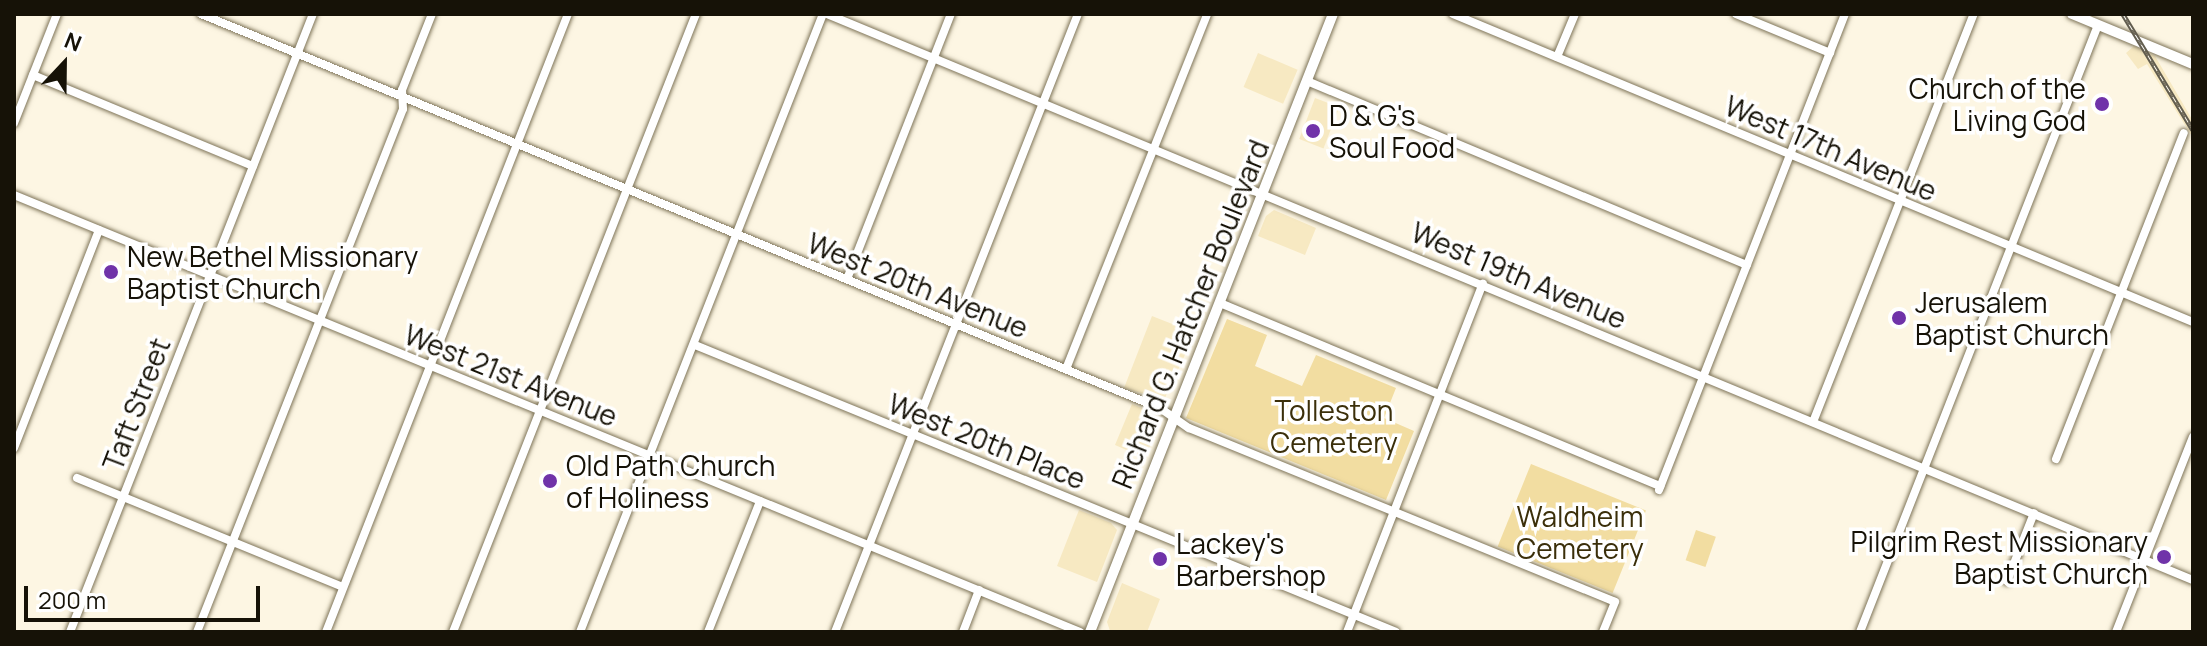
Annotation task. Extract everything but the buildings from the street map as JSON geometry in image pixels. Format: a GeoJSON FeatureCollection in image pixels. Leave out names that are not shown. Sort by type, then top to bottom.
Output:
{"type":"FeatureCollection","features":[{"type":"Feature","properties":{"kind":"main road","name":"Richard G. Hatcher Boulevard"},"geometry":{"type":"LineString","coordinates":[[1090,632],[1333,14]]}},
{"type":"Feature","properties":{"kind":"main road"},"geometry":{"type":"LineString","coordinates":[[2072,14],[2193,64]]}},
{"type":"Feature","properties":{"kind":"street"},"geometry":{"type":"LineString","coordinates":[[14,123],[57,14]]}},
{"type":"Feature","properties":{"kind":"street","name":"West 20th Avenue"},"geometry":{"type":"LineString","coordinates":[[201,14],[1160,408],[1189,428],[1615,602],[1603,632]]}},
{"type":"Feature","properties":{"kind":"street","name":"Taft Street"},"geometry":{"type":"LineString","coordinates":[[70,632],[313,14]]}},
{"type":"Feature","properties":{"kind":"street"},"geometry":{"type":"LineString","coordinates":[[197,632],[400,116],[402,90],[432,14]]}},
{"type":"Feature","properties":{"kind":"street"},"geometry":{"type":"LineString","coordinates":[[326,632],[568,14]]}},
{"type":"Feature","properties":{"kind":"street"},"geometry":{"type":"LineString","coordinates":[[453,632],[696,14]]}},
{"type":"Feature","properties":{"kind":"street"},"geometry":{"type":"LineString","coordinates":[[580,632],[825,14]]}},
{"type":"Feature","properties":{"kind":"street","name":"West 19th Avenue"},"geometry":{"type":"LineString","coordinates":[[825,14],[1264,193],[2193,580]]}},
{"type":"Feature","properties":{"kind":"street"},"geometry":{"type":"LineString","coordinates":[[847,279],[951,14]]}},
{"type":"Feature","properties":{"kind":"street"},"geometry":{"type":"LineString","coordinates":[[835,632],[1078,14]]}},
{"type":"Feature","properties":{"kind":"street"},"geometry":{"type":"LineString","coordinates":[[1066,369],[1207,14]]}},
{"type":"Feature","properties":{"kind":"street","name":"West 17th Avenue"},"geometry":{"type":"LineString","coordinates":[[1453,14],[2193,322]]}},
{"type":"Feature","properties":{"kind":"street"},"geometry":{"type":"LineString","coordinates":[[1557,57],[1575,14]]}},
{"type":"Feature","properties":{"kind":"street"},"geometry":{"type":"LineString","coordinates":[[1736,14],[1830,53]]}},
{"type":"Feature","properties":{"kind":"street"},"geometry":{"type":"LineString","coordinates":[[1220,303],[1660,488],[1845,14]]}},
{"type":"Feature","properties":{"kind":"street"},"geometry":{"type":"LineString","coordinates":[[1813,422],[1974,14]]}},
{"type":"Feature","properties":{"kind":"street"},"geometry":{"type":"LineString","coordinates":[[1860,632],[2098,25]]}},
{"type":"Feature","properties":{"kind":"street"},"geometry":{"type":"LineString","coordinates":[[33,75],[253,166]]}},
{"type":"Feature","properties":{"kind":"street"},"geometry":{"type":"LineString","coordinates":[[1307,81],[1747,265]]}},
{"type":"Feature","properties":{"kind":"street"},"geometry":{"type":"LineString","coordinates":[[2056,459],[2184,133]]}},
{"type":"Feature","properties":{"kind":"street","name":"West 21st Avenue"},"geometry":{"type":"LineString","coordinates":[[14,195],[1080,632]]}},
{"type":"Feature","properties":{"kind":"street"},"geometry":{"type":"LineString","coordinates":[[14,448],[99,230]]}},
{"type":"Feature","properties":{"kind":"street"},"geometry":{"type":"LineString","coordinates":[[1347,632],[1483,284]]}},
{"type":"Feature","properties":{"kind":"street","name":"West 20th Place"},"geometry":{"type":"LineString","coordinates":[[695,345],[1353,617],[1396,632]]}},
{"type":"Feature","properties":{"kind":"street"},"geometry":{"type":"LineString","coordinates":[[2116,632],[2193,437]]}},
{"type":"Feature","properties":{"kind":"street"},"geometry":{"type":"LineString","coordinates":[[77,478],[343,587]]}},
{"type":"Feature","properties":{"kind":"street"},"geometry":{"type":"LineString","coordinates":[[708,632],[760,501]]}},
{"type":"Feature","properties":{"kind":"street"},"geometry":{"type":"LineString","coordinates":[[2007,581],[2034,513]]}},
{"type":"Feature","properties":{"kind":"street"},"geometry":{"type":"LineString","coordinates":[[963,632],[979,590]]}},
{"type":"Feature","properties":{"kind":"shaded area"},"geometry":{"type":"Polygon","coordinates":[[[2134,46],[2155,56],[2193,121],[2193,138],[2147,64],[2138,69],[2126,53],[2134,46]]]}},
{"type":"Feature","properties":{"kind":"shaded area"},"geometry":{"type":"Polygon","coordinates":[[[1258,53],[1298,70],[1283,104],[1244,87],[1258,53]]]}},
{"type":"Feature","properties":{"kind":"shaded area"},"geometry":{"type":"Polygon","coordinates":[[[1315,98],[1339,107],[1324,148],[1299,139],[1315,98]]]}},
{"type":"Feature","properties":{"kind":"shaded area"},"geometry":{"type":"Polygon","coordinates":[[[1274,210],[1316,228],[1305,255],[1258,236],[1266,216],[1274,210]]]}},
{"type":"Feature","properties":{"kind":"shaded area"},"geometry":{"type":"Polygon","coordinates":[[[1152,316],[1195,333],[1164,400],[1124,388],[1152,316]]]}},
{"type":"Feature","properties":{"kind":"shaded area"},"geometry":{"type":"Polygon","coordinates":[[[1132,404],[1156,414],[1160,421],[1145,458],[1115,445],[1132,404]]]}},
{"type":"Feature","properties":{"kind":"shaded area"},"geometry":{"type":"Polygon","coordinates":[[[1079,510],[1111,523],[1117,530],[1097,582],[1057,566],[1079,510]]]}},
{"type":"Feature","properties":{"kind":"shaded area"},"geometry":{"type":"Polygon","coordinates":[[[1122,583],[1160,599],[1147,632],[1110,631],[1107,622],[1122,583]]]}},
{"type":"Feature","properties":{"kind":"green space","name":"Tolleston Cemetery"},"geometry":{"type":"Polygon","coordinates":[[[1227,319],[1267,335],[1255,366],[1302,386],[1316,355],[1396,388],[1384,418],[1414,431],[1386,500],[1186,418],[1227,319]]]}},
{"type":"Feature","properties":{"kind":"green space","name":"Waldheim Cemetery"},"geometry":{"type":"Polygon","coordinates":[[[1531,464],[1646,510],[1613,593],[1498,547],[1531,464]]]}},
{"type":"Feature","properties":{"kind":"green space"},"geometry":{"type":"Polygon","coordinates":[[[1696,530],[1716,537],[1705,567],[1686,560],[1696,530]]]}},
{"type":"Feature","properties":{"kind":"railway"},"geometry":{"type":"LineString","coordinates":[[2123,14],[2193,130]]}},
{"type":"Feature","properties":{"kind":"place","name":"Church of the Living God"},"geometry":{"type":"Point","coordinates":[2102,104]}},
{"type":"Feature","properties":{"kind":"place","name":"D & G's Soul Food"},"geometry":{"type":"Point","coordinates":[1313,131]}},
{"type":"Feature","properties":{"kind":"place","name":"New Bethel Missionary Baptist Church"},"geometry":{"type":"Point","coordinates":[111,272]}},
{"type":"Feature","properties":{"kind":"place","name":"Jerusalem Baptist Church"},"geometry":{"type":"Point","coordinates":[1899,318]}},
{"type":"Feature","properties":{"kind":"place","name":"Old Path Church of Holiness"},"geometry":{"type":"Point","coordinates":[550,481]}},
{"type":"Feature","properties":{"kind":"place","name":"Pilgrim Rest Missionary Baptist Church"},"geometry":{"type":"Point","coordinates":[2164,557]}},
{"type":"Feature","properties":{"kind":"place","name":"Lackey's Barbershop"},"geometry":{"type":"Point","coordinates":[1160,559]}}]}
